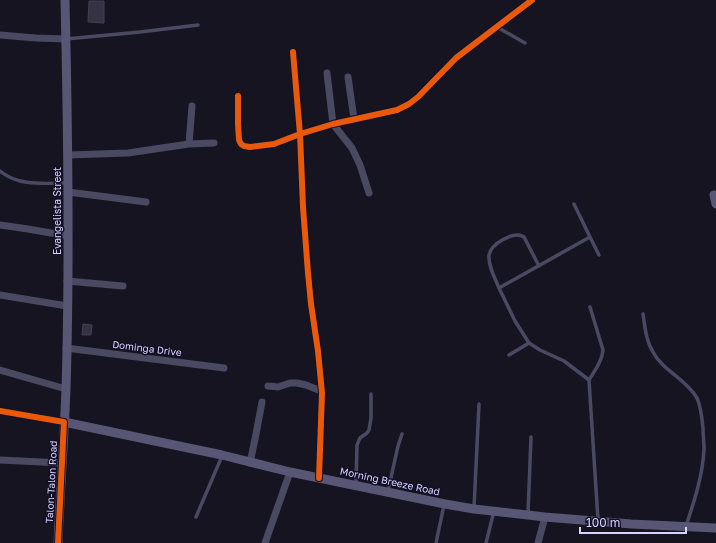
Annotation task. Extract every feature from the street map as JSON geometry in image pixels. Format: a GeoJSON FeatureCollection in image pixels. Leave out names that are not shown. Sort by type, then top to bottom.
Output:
{"type":"FeatureCollection","features":[{"type":"Feature","properties":{"kind":"main road","name":"Evangelista Street"},"geometry":{"type":"LineString","coordinates":[[64,422],[66,389],[68,236],[65,0]]}},
{"type":"Feature","properties":{"kind":"main road"},"geometry":{"type":"LineString","coordinates":[[714,195],[716,204]]}},
{"type":"Feature","properties":{"kind":"main road","name":"Morning Breeze Road"},"geometry":{"type":"LineString","coordinates":[[64,422],[222,455],[290,472],[474,509],[598,522],[716,528]]}},
{"type":"Feature","properties":{"kind":"main road","name":"Talon-Talon Road"},"geometry":{"type":"LineString","coordinates":[[58,543],[64,422]]}},
{"type":"Feature","properties":{"kind":"street"},"geometry":{"type":"LineString","coordinates":[[238,96],[238,135],[241,144],[244,146],[274,144],[333,124],[397,110],[409,104],[418,97],[456,58],[532,0]]}},
{"type":"Feature","properties":{"kind":"street"},"geometry":{"type":"LineString","coordinates":[[0,35],[66,39]]}},
{"type":"Feature","properties":{"kind":"street"},"geometry":{"type":"LineString","coordinates":[[293,52],[300,134],[303,207],[310,304],[318,351],[322,391],[319,478]]}},
{"type":"Feature","properties":{"kind":"street"},"geometry":{"type":"LineString","coordinates":[[327,73],[333,124],[352,148],[360,165],[369,194]]}},
{"type":"Feature","properties":{"kind":"street"},"geometry":{"type":"LineString","coordinates":[[348,77],[354,119]]}},
{"type":"Feature","properties":{"kind":"street"},"geometry":{"type":"LineString","coordinates":[[189,144],[192,106]]}},
{"type":"Feature","properties":{"kind":"street"},"geometry":{"type":"LineString","coordinates":[[68,155],[128,153],[189,144],[214,143]]}},
{"type":"Feature","properties":{"kind":"street"},"geometry":{"type":"LineString","coordinates":[[68,188],[146,202]]}},
{"type":"Feature","properties":{"kind":"street"},"geometry":{"type":"LineString","coordinates":[[0,225],[68,236]]}},
{"type":"Feature","properties":{"kind":"street"},"geometry":{"type":"LineString","coordinates":[[67,281],[123,286]]}},
{"type":"Feature","properties":{"kind":"street"},"geometry":{"type":"LineString","coordinates":[[0,295],[67,306]]}},
{"type":"Feature","properties":{"kind":"street","name":"Dominga Drive"},"geometry":{"type":"LineString","coordinates":[[66,348],[224,368]]}},
{"type":"Feature","properties":{"kind":"street"},"geometry":{"type":"LineString","coordinates":[[0,370],[66,389]]}},
{"type":"Feature","properties":{"kind":"street"},"geometry":{"type":"LineString","coordinates":[[268,386],[278,387],[290,383],[297,383],[322,391]]}},
{"type":"Feature","properties":{"kind":"street"},"geometry":{"type":"LineString","coordinates":[[250,462],[262,402]]}},
{"type":"Feature","properties":{"kind":"street"},"geometry":{"type":"LineString","coordinates":[[0,411],[64,422]]}},
{"type":"Feature","properties":{"kind":"street"},"geometry":{"type":"LineString","coordinates":[[0,460],[62,462]]}},
{"type":"Feature","properties":{"kind":"street"},"geometry":{"type":"LineString","coordinates":[[266,543],[290,472]]}},
{"type":"Feature","properties":{"kind":"street"},"geometry":{"type":"LineString","coordinates":[[538,543],[545,517]]}},
{"type":"Feature","properties":{"kind":"lane"},"geometry":{"type":"LineString","coordinates":[[66,39],[198,25]]}},
{"type":"Feature","properties":{"kind":"lane"},"geometry":{"type":"LineString","coordinates":[[497,27],[526,43]]}},
{"type":"Feature","properties":{"kind":"lane"},"geometry":{"type":"LineString","coordinates":[[0,171],[12,179],[20,182],[68,188]]}},
{"type":"Feature","properties":{"kind":"lane"},"geometry":{"type":"LineString","coordinates":[[574,204],[599,256]]}},
{"type":"Feature","properties":{"kind":"lane"},"geometry":{"type":"LineString","coordinates":[[539,266],[524,237],[520,234],[506,238],[494,247],[489,256],[490,265],[499,288],[515,321],[529,343],[564,361],[589,380]]}},
{"type":"Feature","properties":{"kind":"lane"},"geometry":{"type":"LineString","coordinates":[[499,288],[590,237]]}},
{"type":"Feature","properties":{"kind":"lane"},"geometry":{"type":"LineString","coordinates":[[590,307],[603,350],[599,364],[589,380],[598,522]]}},
{"type":"Feature","properties":{"kind":"lane"},"geometry":{"type":"LineString","coordinates":[[643,314],[649,345],[653,354],[690,389],[697,398],[700,406],[704,450],[695,498],[685,526]]}},
{"type":"Feature","properties":{"kind":"lane"},"geometry":{"type":"LineString","coordinates":[[509,355],[529,343]]}},
{"type":"Feature","properties":{"kind":"lane"},"geometry":{"type":"LineString","coordinates":[[356,486],[357,446],[360,438],[369,430],[371,418],[371,394]]}},
{"type":"Feature","properties":{"kind":"lane"},"geometry":{"type":"LineString","coordinates":[[474,509],[479,404]]}},
{"type":"Feature","properties":{"kind":"lane"},"geometry":{"type":"LineString","coordinates":[[388,492],[402,434]]}},
{"type":"Feature","properties":{"kind":"lane"},"geometry":{"type":"LineString","coordinates":[[528,515],[531,438]]}},
{"type":"Feature","properties":{"kind":"lane"},"geometry":{"type":"LineString","coordinates":[[196,517],[222,455]]}},
{"type":"Feature","properties":{"kind":"lane"},"geometry":{"type":"LineString","coordinates":[[436,543],[444,504]]}},
{"type":"Feature","properties":{"kind":"lane"},"geometry":{"type":"LineString","coordinates":[[486,543],[494,511]]}},
{"type":"Feature","properties":{"kind":"building"},"geometry":{"type":"Polygon","coordinates":[[[89,1],[104,1],[104,23],[88,22],[89,1]]]}},
{"type":"Feature","properties":{"kind":"building"},"geometry":{"type":"Polygon","coordinates":[[[83,324],[92,325],[91,335],[82,335],[83,324]]]}},
{"type":"Feature","properties":{"kind":"cycle path"},"geometry":{"type":"LineString","coordinates":[[238,96],[239,140],[244,146],[250,147],[274,144],[333,124],[397,110],[409,104],[418,97],[456,58],[532,0]]}},
{"type":"Feature","properties":{"kind":"cycle path"},"geometry":{"type":"LineString","coordinates":[[293,52],[300,134],[308,273],[322,393],[319,478]]}},
{"type":"Feature","properties":{"kind":"cycle path"},"geometry":{"type":"LineString","coordinates":[[0,411],[64,422],[58,543]]}}]}
